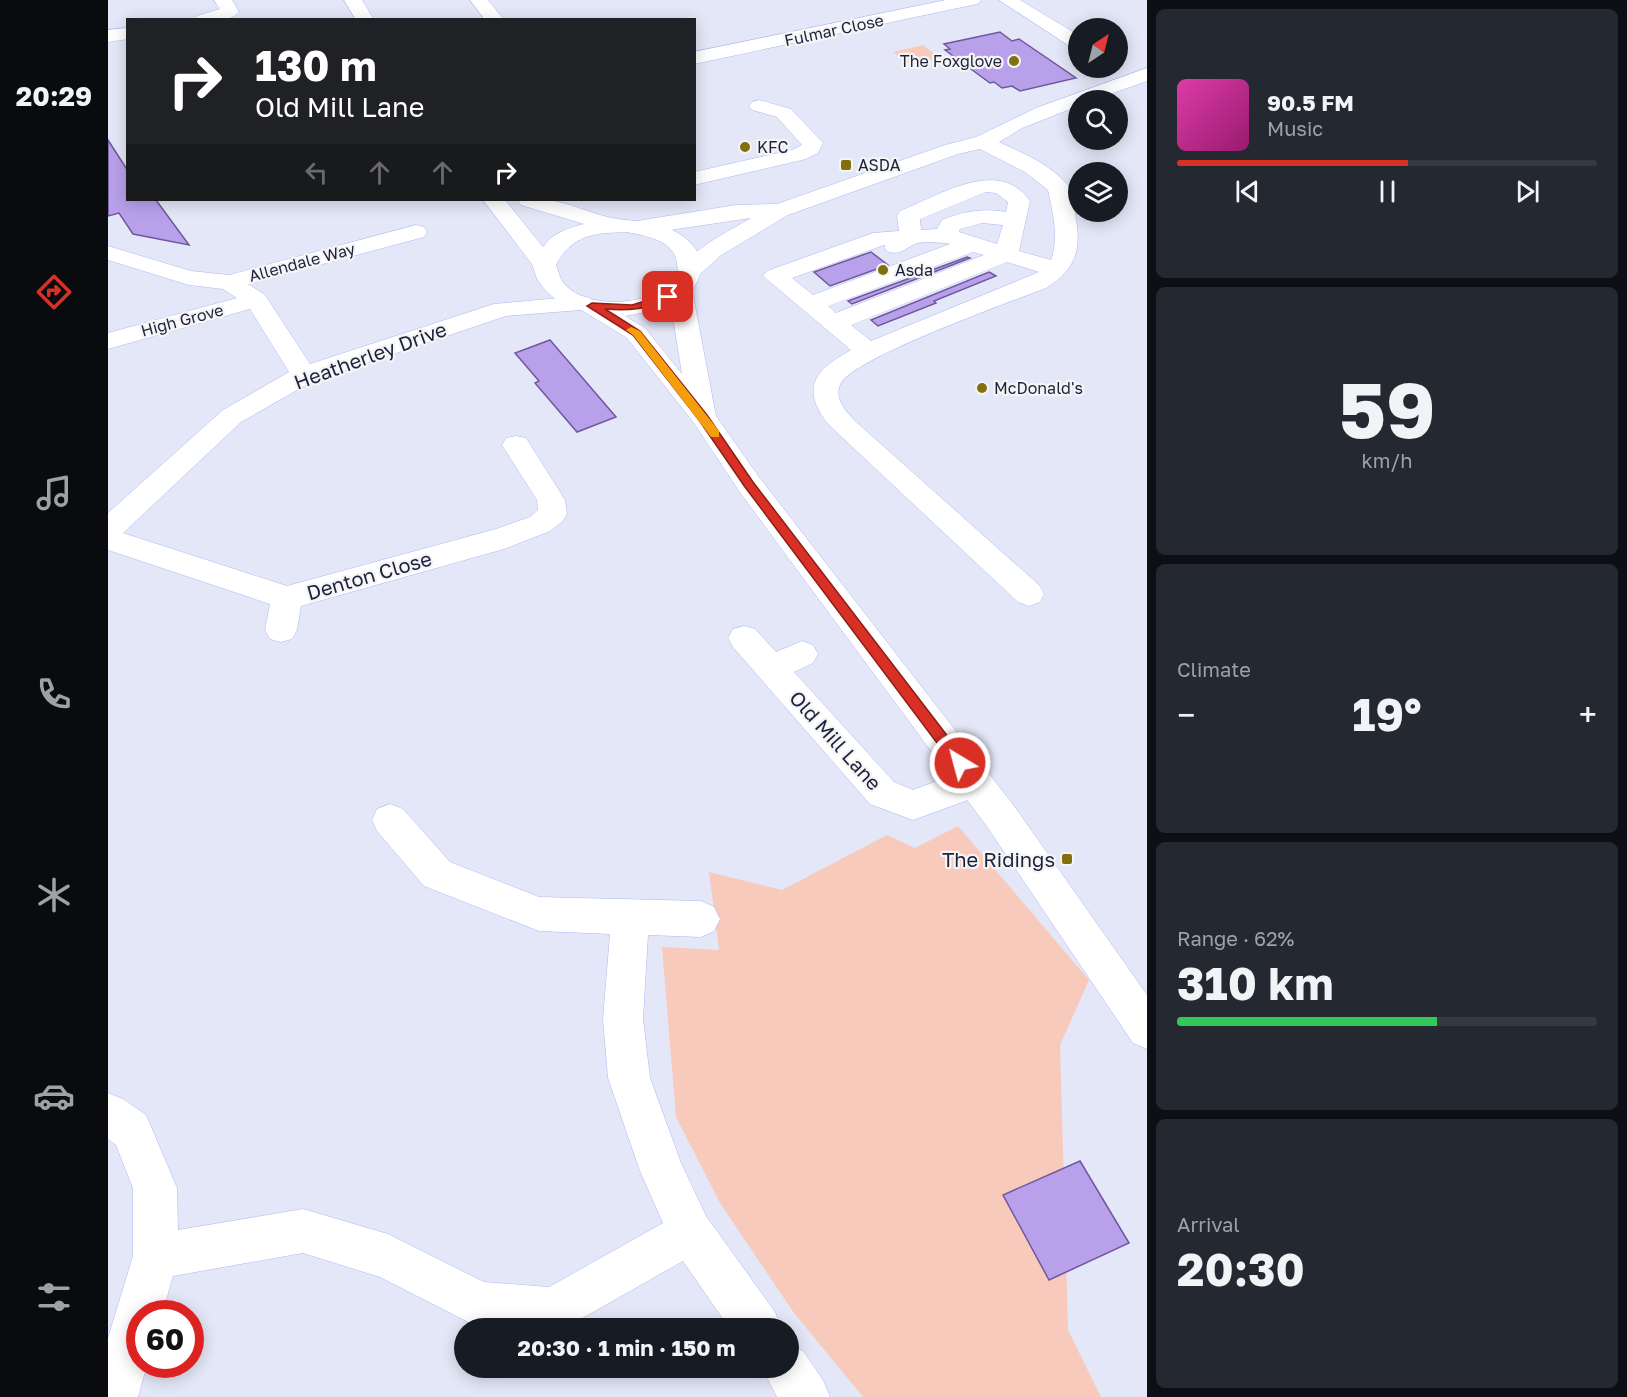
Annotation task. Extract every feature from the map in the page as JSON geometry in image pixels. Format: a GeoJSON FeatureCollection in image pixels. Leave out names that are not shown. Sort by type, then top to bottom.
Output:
{"type":"FeatureCollection","features":[{"type":"Feature","properties":{"kind":"street"},"geometry":{"type":"LineString","coordinates":[[210,18],[230,12],[223,0]]}},
{"type":"Feature","properties":{"kind":"street"},"geometry":{"type":"LineString","coordinates":[[353,0],[364,18]]}},
{"type":"Feature","properties":{"kind":"street"},"geometry":{"type":"LineString","coordinates":[[479,0],[493,18]]}},
{"type":"Feature","properties":{"kind":"street","name":"Fulmar Close"},"geometry":{"type":"LineString","coordinates":[[696,58],[972,0]]}},
{"type":"Feature","properties":{"kind":"street"},"geometry":{"type":"LineString","coordinates":[[1008,0],[1068,37]]}},
{"type":"Feature","properties":{"kind":"street"},"geometry":{"type":"LineString","coordinates":[[108,36],[126,33]]}},
{"type":"Feature","properties":{"kind":"street"},"geometry":{"type":"LineString","coordinates":[[1128,69],[1144,76]]}},
{"type":"Feature","properties":{"kind":"street"},"geometry":{"type":"LineString","coordinates":[[587,304],[632,308],[651,304],[685,280],[712,251],[780,210],[952,149],[983,142],[1043,112],[1144,76]]}},
{"type":"Feature","properties":{"kind":"street"},"geometry":{"type":"LineString","coordinates":[[696,179],[799,155],[811,149],[813,143],[807,135],[784,113],[759,106]]}},
{"type":"Feature","properties":{"kind":"street"},"geometry":{"type":"LineString","coordinates":[[983,142],[1034,167],[1058,187],[1067,227],[1065,256],[1056,270],[1038,283],[868,351],[834,373],[825,386],[826,402],[845,427],[1029,594]]}},
{"type":"Feature","properties":{"kind":"street"},"geometry":{"type":"LineString","coordinates":[[911,237],[908,216],[986,186],[1008,190],[1019,201],[1006,254]]}},
{"type":"Feature","properties":{"kind":"street"},"geometry":{"type":"LineString","coordinates":[[495,201],[546,268],[553,286],[563,294],[587,304],[636,333],[703,417],[749,484],[975,782],[1146,1026]]}},
{"type":"Feature","properties":{"kind":"street"},"geometry":{"type":"LineString","coordinates":[[532,201],[614,225],[643,227],[736,212],[780,210]]}},
{"type":"Feature","properties":{"kind":"street"},"geometry":{"type":"LineString","coordinates":[[947,236],[950,225],[967,217],[985,214],[1016,220]]}},
{"type":"Feature","properties":{"kind":"street"},"geometry":{"type":"LineString","coordinates":[[546,268],[552,249],[562,239],[586,229],[614,225]]}},
{"type":"Feature","properties":{"kind":"street"},"geometry":{"type":"LineString","coordinates":[[643,227],[664,234],[680,244],[689,257],[685,280],[703,417]]}},
{"type":"Feature","properties":{"kind":"street","name":"Allendale Way"},"geometry":{"type":"LineString","coordinates":[[229,282],[381,253],[416,232]]}},
{"type":"Feature","properties":{"kind":"street"},"geometry":{"type":"LineString","coordinates":[[868,351],[775,276],[881,237],[947,236],[1056,270]]}},
{"type":"Feature","properties":{"kind":"street"},"geometry":{"type":"LineString","coordinates":[[811,304],[972,244]]}},
{"type":"Feature","properties":{"kind":"street"},"geometry":{"type":"LineString","coordinates":[[108,252],[189,278],[229,282],[256,300],[304,375]]}},
{"type":"Feature","properties":{"kind":"street"},"geometry":{"type":"LineString","coordinates":[[834,323],[1006,254]]}},
{"type":"Feature","properties":{"kind":"street","name":"Heatherley Drive"},"geometry":{"type":"LineString","coordinates":[[503,309],[546,268]]}},
{"type":"Feature","properties":{"kind":"street","name":"High Grove"},"geometry":{"type":"LineString","coordinates":[[108,340],[256,300]]}},
{"type":"Feature","properties":{"kind":"street","name":"Heatherley Drive"},"geometry":{"type":"LineString","coordinates":[[108,530],[232,416],[304,375],[503,309],[587,304]]}},
{"type":"Feature","properties":{"kind":"street","name":"Denton Close"},"geometry":{"type":"LineString","coordinates":[[108,539],[287,598],[504,538],[540,524],[553,514],[551,500],[516,445]]}},
{"type":"Feature","properties":{"kind":"street"},"geometry":{"type":"LineString","coordinates":[[281,630],[287,598]]}},
{"type":"Feature","properties":{"kind":"street","name":"Old Mill Lane"},"geometry":{"type":"LineString","coordinates":[[744,638],[882,793],[913,805],[975,782]]}},
{"type":"Feature","properties":{"kind":"street","name":"Old Mill Lane"},"geometry":{"type":"LineString","coordinates":[[771,669],[802,654]]}},
{"type":"Feature","properties":{"kind":"street"},"geometry":{"type":"LineString","coordinates":[[390,820],[437,874],[539,914],[701,919]]}},
{"type":"Feature","properties":{"kind":"street"},"geometry":{"type":"LineString","coordinates":[[630,918],[623,1019],[629,1078],[662,1171],[690,1232],[750,1318]]}},
{"type":"Feature","properties":{"kind":"street"},"geometry":{"type":"LineString","coordinates":[[108,1114],[131,1130],[154,1188],[156,1256],[114,1397]]}},
{"type":"Feature","properties":{"kind":"street"},"geometry":{"type":"LineString","coordinates":[[156,1256],[303,1231],[388,1257],[480,1305],[553,1310],[690,1232]]}},
{"type":"Feature","properties":{"kind":"street"},"geometry":{"type":"LineString","coordinates":[[793,1378],[806,1397]]}},
{"type":"Feature","properties":{"kind":"shaded area"},"geometry":{"type":"Polygon","coordinates":[[[923,45],[940,58],[910,65],[893,52],[923,45]]]}},
{"type":"Feature","properties":{"kind":"shaded area"},"geometry":{"type":"Polygon","coordinates":[[[958,826],[1089,980],[1060,1045],[1068,1330],[1101,1397],[863,1397],[794,1313],[720,1203],[676,1117],[662,947],[719,950],[709,872],[782,890],[887,835],[915,848],[958,826]]]}},
{"type":"Feature","properties":{"kind":"building","name":"The Foxglove"},"geometry":{"type":"Polygon","coordinates":[[[1000,32],[1012,41],[1019,39],[1068,73],[1068,78],[1076,78],[1020,91],[1012,86],[1002,88],[994,82],[990,83],[945,50],[950,49],[944,44],[1000,32]]]}},
{"type":"Feature","properties":{"kind":"building"},"geometry":{"type":"Polygon","coordinates":[[[108,140],[126,168],[126,201],[157,201],[189,245],[133,234],[119,213],[108,216],[108,140]]]}},
{"type":"Feature","properties":{"kind":"building"},"geometry":{"type":"Polygon","coordinates":[[[871,252],[888,265],[830,286],[814,272],[871,252]]]}},
{"type":"Feature","properties":{"kind":"building"},"geometry":{"type":"Polygon","coordinates":[[[967,257],[970,258],[852,304],[848,301],[967,257]]]}},
{"type":"Feature","properties":{"kind":"building"},"geometry":{"type":"Polygon","coordinates":[[[989,272],[996,276],[934,301],[936,303],[878,326],[871,320],[989,272]]]}},
{"type":"Feature","properties":{"kind":"building"},"geometry":{"type":"Polygon","coordinates":[[[550,340],[616,417],[577,432],[535,383],[539,381],[515,353],[550,340]]]}},
{"type":"Feature","properties":{"kind":"building"},"geometry":{"type":"Polygon","coordinates":[[[1080,1161],[1129,1243],[1049,1280],[1003,1195],[1080,1161]]]}},
{"type":"Feature","properties":{"kind":"slow traffic"},"geometry":{"type":"LineString","coordinates":[[631,330],[636,333],[715,434]]}},
{"type":"Feature","properties":{"kind":"place","name":"The Foxglove"},"geometry":{"type":"Point","coordinates":[1014,61]}},
{"type":"Feature","properties":{"kind":"place","name":"KFC"},"geometry":{"type":"Point","coordinates":[745,147]}},
{"type":"Feature","properties":{"kind":"place","name":"ASDA"},"geometry":{"type":"Point","coordinates":[846,165]}},
{"type":"Feature","properties":{"kind":"place","name":"Asda"},"geometry":{"type":"Point","coordinates":[883,270]}},
{"type":"Feature","properties":{"kind":"place","name":"McDonald's"},"geometry":{"type":"Point","coordinates":[982,388]}},
{"type":"Feature","properties":{"kind":"place","name":"The Ridings"},"geometry":{"type":"Point","coordinates":[1067,859]}},
{"type":"Feature","properties":{"kind":"route"},"geometry":{"type":"LineString","coordinates":[[668,297],[632,308],[592,306],[636,333],[703,417],[749,484],[960,763]]}}]}
